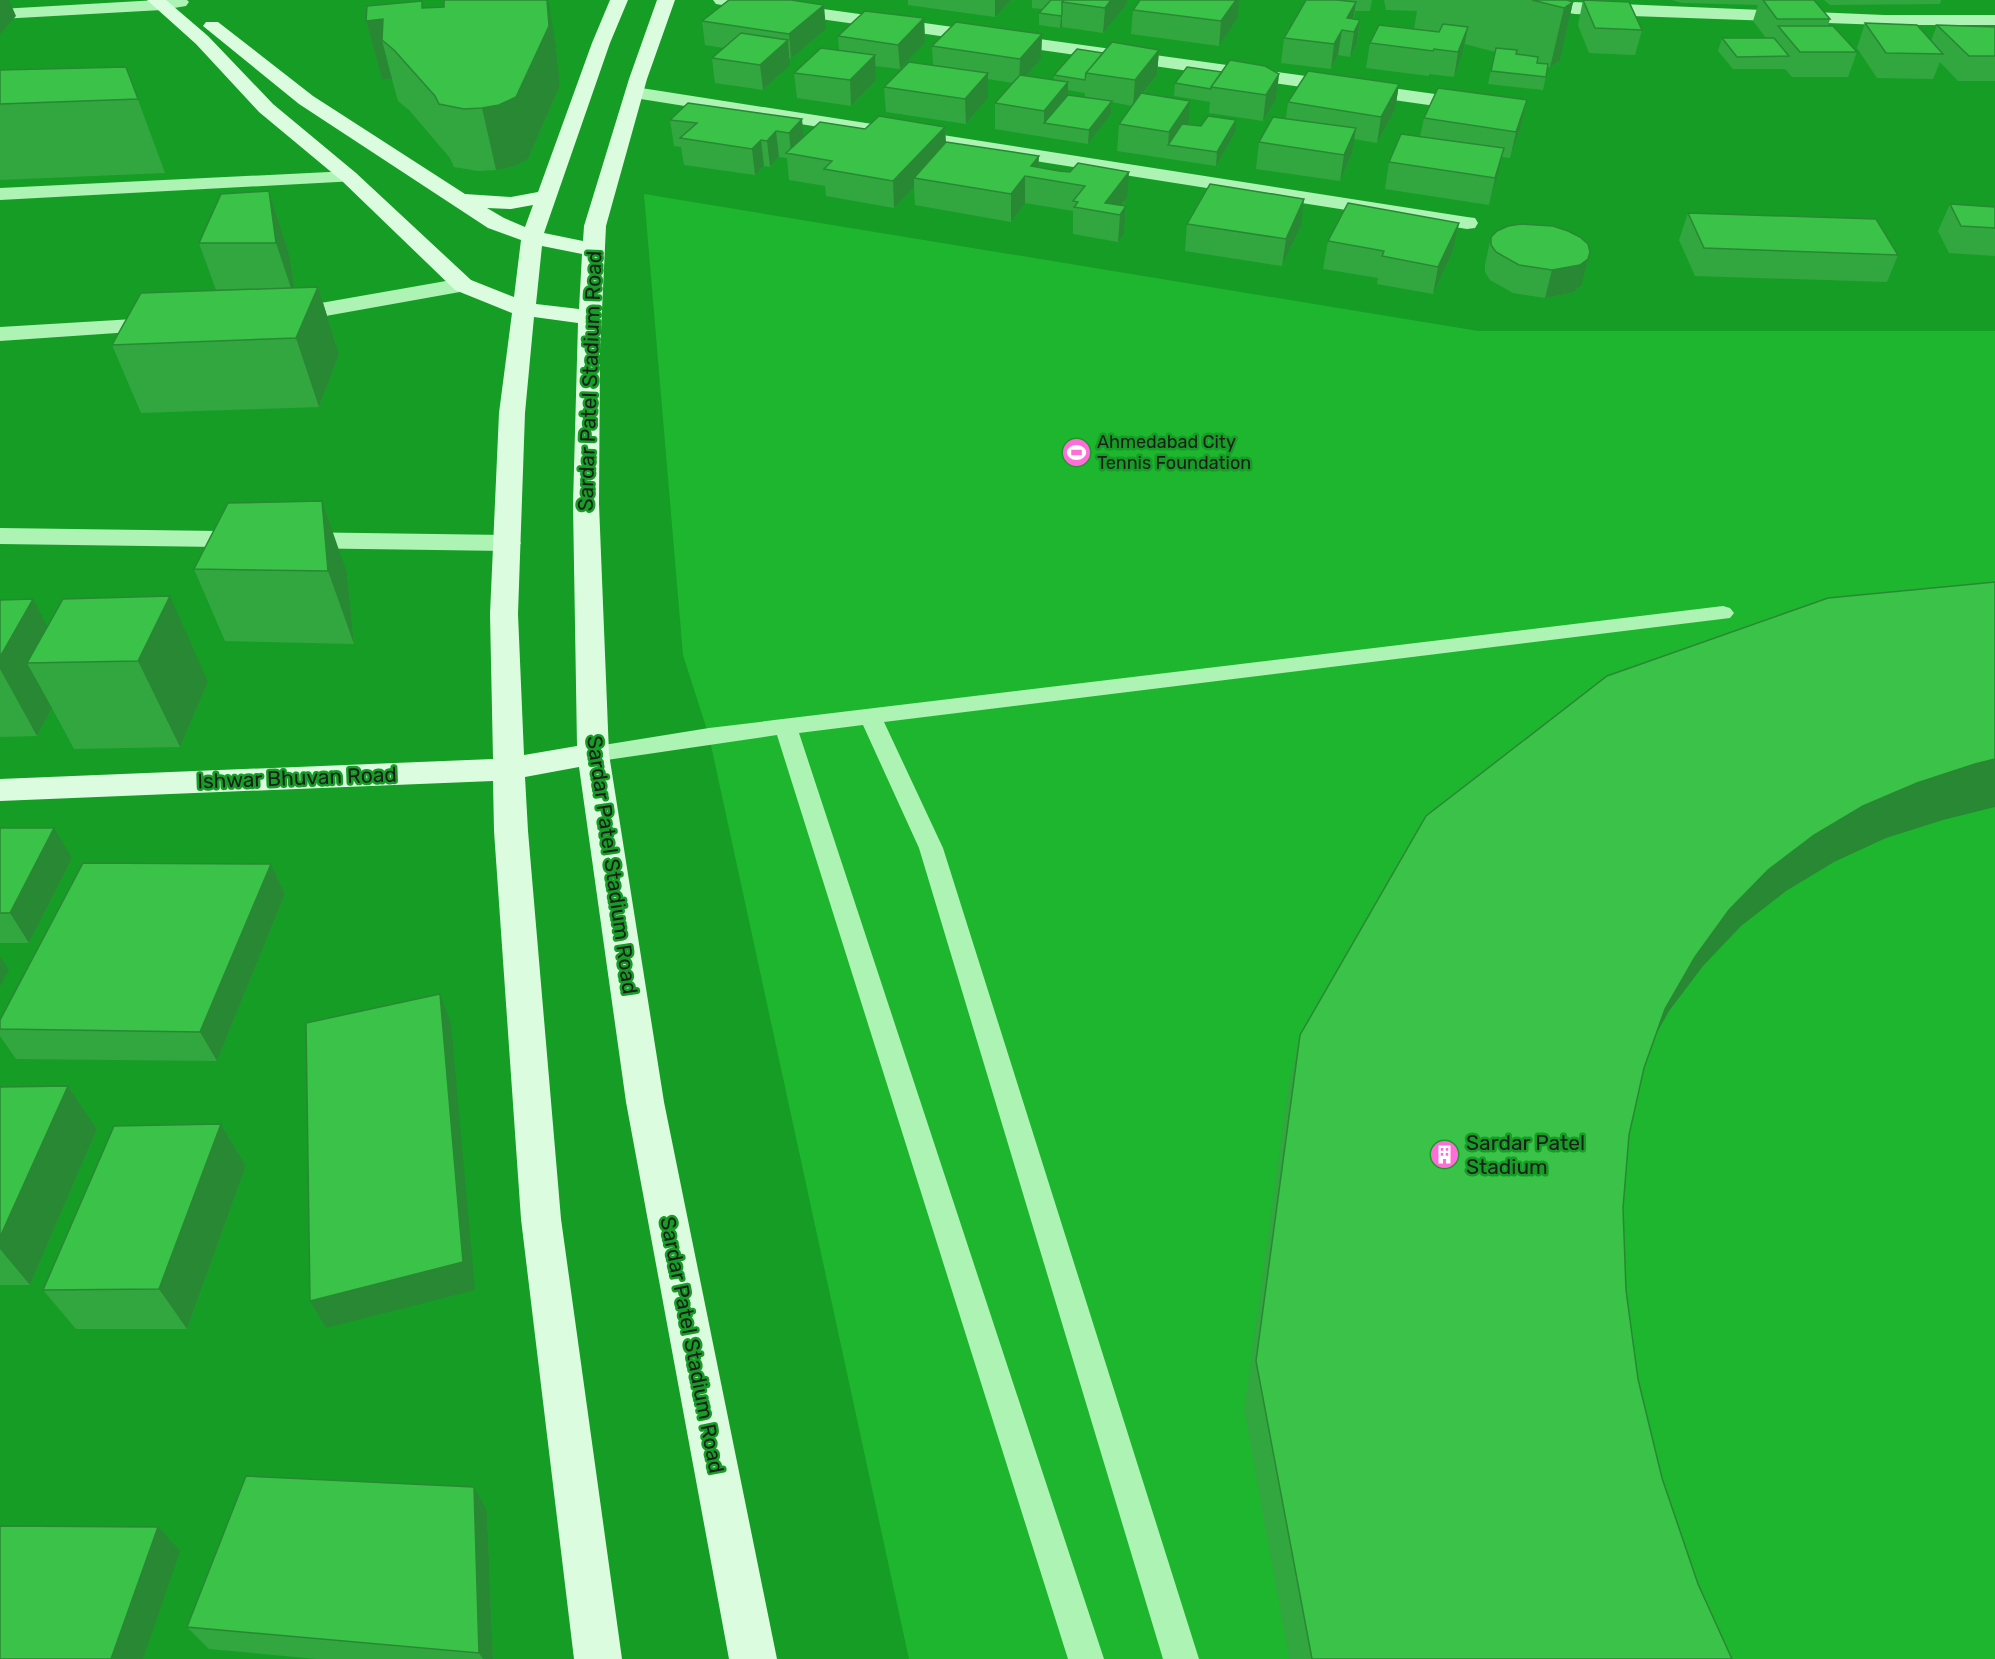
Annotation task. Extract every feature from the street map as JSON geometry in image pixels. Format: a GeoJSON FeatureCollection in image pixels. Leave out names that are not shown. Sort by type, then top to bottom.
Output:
{"type":"FeatureCollection","features":[{"type":"Feature","properties":{"kind":"street"},"geometry":{"type":"LineString","coordinates":[[598,1659],[542,1219],[509,770],[504,614],[512,413],[522,309],[532,237],[620,0]]}},
{"type":"Feature","properties":{"kind":"street","name":"Sardar Patel Stadium Road"},"geometry":{"type":"LineString","coordinates":[[666,0],[595,226],[589,317],[586,504],[593,754],[645,1102],[753,1659]]}},
{"type":"Feature","properties":{"kind":"street"},"geometry":{"type":"LineString","coordinates":[[722,0],[1498,109]]}},
{"type":"Feature","properties":{"kind":"street"},"geometry":{"type":"LineString","coordinates":[[1535,0],[1542,4],[1587,10],[1884,20],[1995,20]]}},
{"type":"Feature","properties":{"kind":"street"},"geometry":{"type":"LineString","coordinates":[[169,2],[266,108],[349,177],[463,285],[522,309],[589,317]]}},
{"type":"Feature","properties":{"kind":"street"},"geometry":{"type":"LineString","coordinates":[[0,14],[169,2],[306,100],[496,223],[532,237],[593,250]]}},
{"type":"Feature","properties":{"kind":"street"},"geometry":{"type":"LineString","coordinates":[[635,93],[1467,223]]}},
{"type":"Feature","properties":{"kind":"street"},"geometry":{"type":"LineString","coordinates":[[0,194],[349,177]]}},
{"type":"Feature","properties":{"kind":"street"},"geometry":{"type":"LineString","coordinates":[[458,200],[511,203],[545,197]]}},
{"type":"Feature","properties":{"kind":"street"},"geometry":{"type":"LineString","coordinates":[[257,319],[292,317],[463,285]]}},
{"type":"Feature","properties":{"kind":"street"},"geometry":{"type":"LineString","coordinates":[[0,333],[187,323]]}},
{"type":"Feature","properties":{"kind":"street"},"geometry":{"type":"LineString","coordinates":[[0,536],[507,543]]}},
{"type":"Feature","properties":{"kind":"street","name":"Ishwar Bhuvan Road"},"geometry":{"type":"LineString","coordinates":[[0,790],[509,770],[593,754]]}},
{"type":"Feature","properties":{"kind":"lane"},"geometry":{"type":"LineString","coordinates":[[593,754],[709,736],[1723,613]]}},
{"type":"Feature","properties":{"kind":"lane"},"geometry":{"type":"LineString","coordinates":[[870,716],[931,848],[1181,1659]]}},
{"type":"Feature","properties":{"kind":"lane"},"geometry":{"type":"LineString","coordinates":[[786,727],[1086,1659]]}},
{"type":"Feature","properties":{"kind":"green space"},"geometry":{"type":"Polygon","coordinates":[[[644,194],[1478,331],[1995,331],[1995,1659],[909,1659],[709,736],[683,655],[644,194]]]}},
{"type":"Feature","properties":{"kind":"building"},"geometry":{"type":"Polygon","coordinates":[[[444,0],[547,0],[549,26],[516,97],[499,105],[482,108],[464,109],[439,104],[435,96],[394,50],[382,40],[383,19],[366,21],[367,6],[422,1],[422,8],[444,7],[444,0]]]}},
{"type":"Feature","properties":{"kind":"building"},"geometry":{"type":"Polygon","coordinates":[[[729,0],[791,0],[824,5],[789,34],[702,21],[729,0]]]}},
{"type":"Feature","properties":{"kind":"building"},"geometry":{"type":"Polygon","coordinates":[[[1051,0],[1064,0],[1061,16],[1039,13],[1051,0]]]}},
{"type":"Feature","properties":{"kind":"building"},"geometry":{"type":"Polygon","coordinates":[[[1064,0],[1111,0],[1105,8],[1062,2],[1064,0]]]}},
{"type":"Feature","properties":{"kind":"building"},"geometry":{"type":"Polygon","coordinates":[[[1140,0],[1236,0],[1221,21],[1133,10],[1140,0]]]}},
{"type":"Feature","properties":{"kind":"building"},"geometry":{"type":"Polygon","coordinates":[[[1306,0],[1356,2],[1347,18],[1360,20],[1354,32],[1342,30],[1334,44],[1284,38],[1306,0]]]}},
{"type":"Feature","properties":{"kind":"building"},"geometry":{"type":"Polygon","coordinates":[[[1532,0],[1567,0],[1573,2],[1564,8],[1532,0]]]}},
{"type":"Feature","properties":{"kind":"building"},"geometry":{"type":"Polygon","coordinates":[[[1583,0],[1629,2],[1642,30],[1595,28],[1583,0]]]}},
{"type":"Feature","properties":{"kind":"building"},"geometry":{"type":"Polygon","coordinates":[[[1763,0],[1814,0],[1830,19],[1777,19],[1763,0]]]}},
{"type":"Feature","properties":{"kind":"building"},"geometry":{"type":"Polygon","coordinates":[[[865,11],[924,18],[898,45],[838,36],[865,11]]]}},
{"type":"Feature","properties":{"kind":"building"},"geometry":{"type":"Polygon","coordinates":[[[956,22],[1042,34],[1020,59],[932,46],[956,22]]]}},
{"type":"Feature","properties":{"kind":"building"},"geometry":{"type":"Polygon","coordinates":[[[1865,23],[1917,25],[1943,54],[1886,53],[1865,23]]]}},
{"type":"Feature","properties":{"kind":"building"},"geometry":{"type":"Polygon","coordinates":[[[1443,24],[1468,27],[1458,52],[1370,43],[1379,25],[1439,32],[1443,24]]]}},
{"type":"Feature","properties":{"kind":"building"},"geometry":{"type":"Polygon","coordinates":[[[1937,25],[1995,27],[1995,56],[1969,56],[1937,25]]]}},
{"type":"Feature","properties":{"kind":"building"},"geometry":{"type":"Polygon","coordinates":[[[1778,26],[1833,26],[1857,52],[1800,52],[1778,26]]]}},
{"type":"Feature","properties":{"kind":"building"},"geometry":{"type":"Polygon","coordinates":[[[741,33],[788,40],[760,65],[712,58],[741,33]]]}},
{"type":"Feature","properties":{"kind":"building"},"geometry":{"type":"Polygon","coordinates":[[[1722,38],[1774,38],[1789,56],[1737,57],[1722,38]]]}},
{"type":"Feature","properties":{"kind":"building"},"geometry":{"type":"Polygon","coordinates":[[[1112,42],[1159,50],[1135,80],[1086,73],[1112,42]]]}},
{"type":"Feature","properties":{"kind":"building"},"geometry":{"type":"Polygon","coordinates":[[[821,48],[875,55],[850,80],[794,73],[821,48]]]}},
{"type":"Feature","properties":{"kind":"building"},"geometry":{"type":"Polygon","coordinates":[[[1496,48],[1517,50],[1516,54],[1538,57],[1537,63],[1548,64],[1546,77],[1491,71],[1496,48]]]}},
{"type":"Feature","properties":{"kind":"building"},"geometry":{"type":"Polygon","coordinates":[[[1077,49],[1103,53],[1086,73],[1085,80],[1054,75],[1077,49]]]}},
{"type":"Feature","properties":{"kind":"building"},"geometry":{"type":"Polygon","coordinates":[[[1230,60],[1265,66],[1279,74],[1266,95],[1211,87],[1230,60]]]}},
{"type":"Feature","properties":{"kind":"building"},"geometry":{"type":"Polygon","coordinates":[[[909,62],[988,73],[965,99],[884,87],[909,62]]]}},
{"type":"Feature","properties":{"kind":"building"},"geometry":{"type":"Polygon","coordinates":[[[126,67],[138,99],[0,104],[0,70],[126,67]]]}},
{"type":"Feature","properties":{"kind":"building"},"geometry":{"type":"Polygon","coordinates":[[[1187,67],[1222,72],[1211,89],[1175,83],[1187,67]]]}},
{"type":"Feature","properties":{"kind":"building"},"geometry":{"type":"Polygon","coordinates":[[[1308,71],[1399,84],[1381,117],[1288,102],[1308,71]]]}},
{"type":"Feature","properties":{"kind":"building"},"geometry":{"type":"Polygon","coordinates":[[[1020,75],[1068,82],[1044,111],[995,103],[1020,75]]]}},
{"type":"Feature","properties":{"kind":"building"},"geometry":{"type":"Polygon","coordinates":[[[1438,88],[1527,100],[1516,132],[1424,118],[1438,88]]]}},
{"type":"Feature","properties":{"kind":"building"},"geometry":{"type":"Polygon","coordinates":[[[1141,93],[1190,101],[1169,132],[1119,124],[1141,93]]]}},
{"type":"Feature","properties":{"kind":"building"},"geometry":{"type":"Polygon","coordinates":[[[1068,95],[1112,101],[1089,130],[1044,123],[1068,95]]]}},
{"type":"Feature","properties":{"kind":"building"},"geometry":{"type":"Polygon","coordinates":[[[688,103],[802,119],[789,133],[776,131],[767,141],[761,140],[752,149],[680,138],[697,123],[670,120],[688,103]]]}},
{"type":"Feature","properties":{"kind":"building"},"geometry":{"type":"Polygon","coordinates":[[[879,116],[945,127],[893,181],[824,169],[832,161],[786,153],[820,122],[865,129],[879,116]]]}},
{"type":"Feature","properties":{"kind":"building"},"geometry":{"type":"Polygon","coordinates":[[[1208,116],[1236,120],[1217,152],[1168,145],[1182,124],[1201,126],[1208,116]]]}},
{"type":"Feature","properties":{"kind":"building"},"geometry":{"type":"Polygon","coordinates":[[[1273,117],[1356,128],[1344,155],[1259,142],[1273,117]]]}},
{"type":"Feature","properties":{"kind":"building"},"geometry":{"type":"Polygon","coordinates":[[[1401,134],[1504,148],[1495,178],[1389,162],[1401,134]]]}},
{"type":"Feature","properties":{"kind":"building"},"geometry":{"type":"Polygon","coordinates":[[[946,142],[1039,156],[1031,166],[1059,171],[1070,172],[1078,163],[1129,172],[1105,203],[1126,206],[1120,215],[1074,207],[1078,202],[1073,201],[1085,186],[1025,176],[1011,194],[914,178],[946,142]]]}},
{"type":"Feature","properties":{"kind":"building"},"geometry":{"type":"Polygon","coordinates":[[[1210,184],[1304,199],[1286,239],[1187,224],[1210,184]]]}},
{"type":"Feature","properties":{"kind":"building"},"geometry":{"type":"Polygon","coordinates":[[[269,191],[276,243],[199,243],[221,194],[269,191]]]}},
{"type":"Feature","properties":{"kind":"building"},"geometry":{"type":"Polygon","coordinates":[[[1348,203],[1459,223],[1438,267],[1382,256],[1384,251],[1328,241],[1348,203]]]}},
{"type":"Feature","properties":{"kind":"building"},"geometry":{"type":"Polygon","coordinates":[[[1950,204],[1995,207],[1995,228],[1961,226],[1950,204]]]}},
{"type":"Feature","properties":{"kind":"building"},"geometry":{"type":"Polygon","coordinates":[[[1688,213],[1876,219],[1898,255],[1704,248],[1688,213]]]}},
{"type":"Feature","properties":{"kind":"building"},"geometry":{"type":"Polygon","coordinates":[[[1521,224],[1553,226],[1580,237],[1588,244],[1590,252],[1588,259],[1580,265],[1552,270],[1519,265],[1496,252],[1491,245],[1491,237],[1508,226],[1521,224]]]}},
{"type":"Feature","properties":{"kind":"building"},"geometry":{"type":"Polygon","coordinates":[[[318,287],[296,338],[112,345],[141,293],[318,287]]]}},
{"type":"Feature","properties":{"kind":"building"},"geometry":{"type":"Polygon","coordinates":[[[322,501],[328,571],[194,569],[228,503],[322,501]]]}},
{"type":"Feature","properties":{"kind":"building","name":"Sardar Patel Stadium"},"geometry":{"type":"Polygon","coordinates":[[[1995,582],[1995,759],[1917,783],[1863,806],[1814,835],[1768,870],[1729,910],[1695,957],[1665,1009],[1644,1068],[1629,1135],[1623,1208],[1626,1290],[1638,1379],[1662,1478],[1698,1584],[1732,1659],[1312,1659],[1256,1361],[1300,1035],[1426,816],[1607,676],[1828,598],[1995,582]]]}},
{"type":"Feature","properties":{"kind":"building"},"geometry":{"type":"Polygon","coordinates":[[[170,596],[138,661],[27,663],[63,599],[170,596]]]}},
{"type":"Feature","properties":{"kind":"building"},"geometry":{"type":"Polygon","coordinates":[[[33,599],[0,657],[0,600],[33,599]]]}},
{"type":"Feature","properties":{"kind":"building"},"geometry":{"type":"Polygon","coordinates":[[[0,828],[54,828],[10,913],[0,913],[0,828]]]}},
{"type":"Feature","properties":{"kind":"building"},"geometry":{"type":"Polygon","coordinates":[[[83,863],[271,864],[200,1032],[0,1029],[0,1020],[83,863]]]}},
{"type":"Feature","properties":{"kind":"building"},"geometry":{"type":"Polygon","coordinates":[[[440,994],[463,1262],[310,1301],[306,1023],[440,994]]]}},
{"type":"Feature","properties":{"kind":"building"},"geometry":{"type":"Polygon","coordinates":[[[68,1086],[0,1237],[0,1087],[68,1086]]]}},
{"type":"Feature","properties":{"kind":"building"},"geometry":{"type":"Polygon","coordinates":[[[221,1124],[159,1289],[43,1290],[114,1126],[221,1124]]]}},
{"type":"Feature","properties":{"kind":"building"},"geometry":{"type":"Polygon","coordinates":[[[246,1476],[474,1487],[479,1653],[187,1627],[246,1476]]]}},
{"type":"Feature","properties":{"kind":"building"},"geometry":{"type":"Polygon","coordinates":[[[0,1526],[158,1527],[111,1659],[0,1659],[0,1526]]]}},
{"type":"Feature","properties":{"kind":"place","name":"Ahmedabad City Tennis Foundation"},"geometry":{"type":"Point","coordinates":[1076,452]}},
{"type":"Feature","properties":{"kind":"place","name":"Sardar Patel Stadium"},"geometry":{"type":"Point","coordinates":[1445,1155]}}]}
